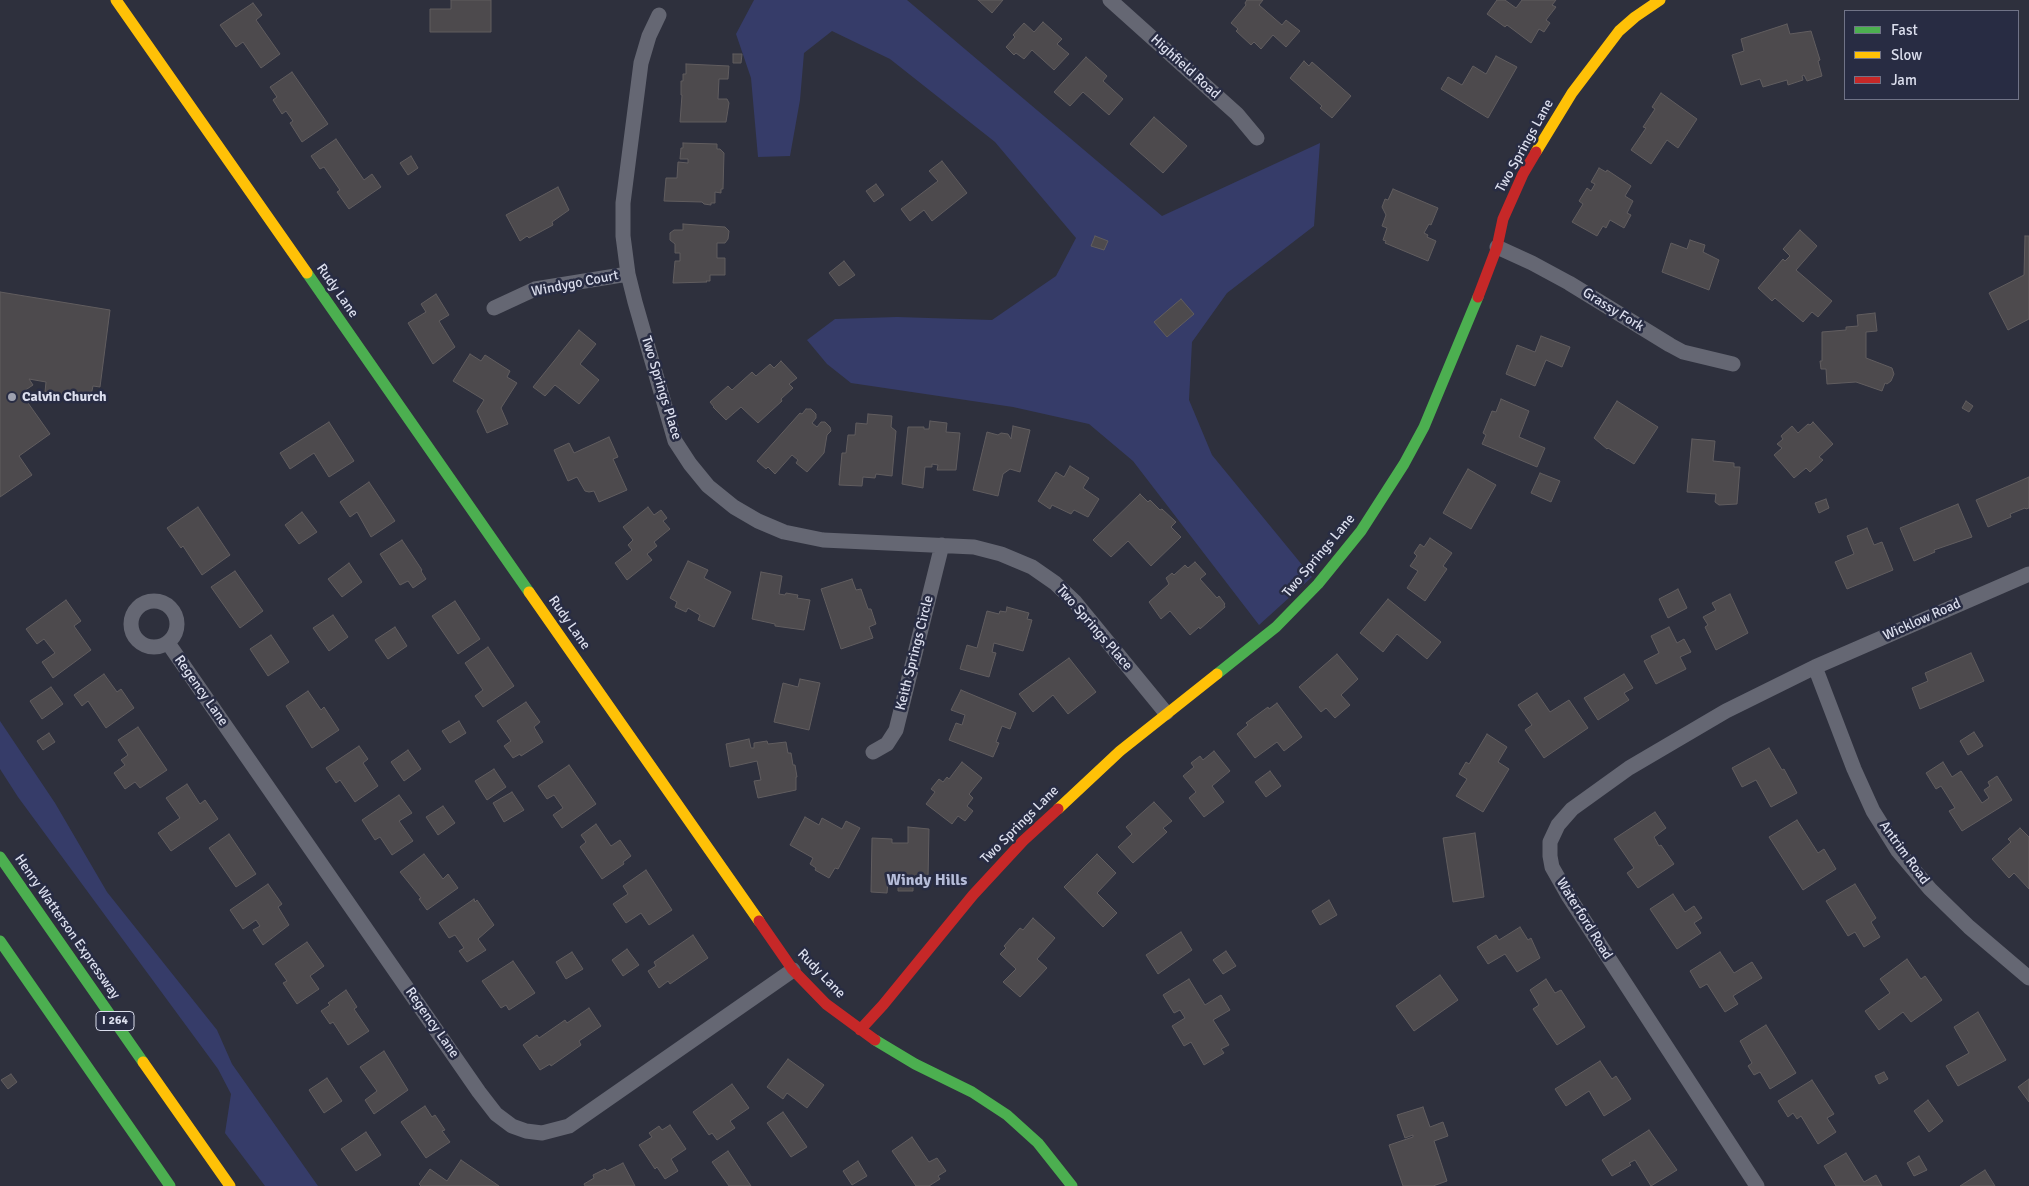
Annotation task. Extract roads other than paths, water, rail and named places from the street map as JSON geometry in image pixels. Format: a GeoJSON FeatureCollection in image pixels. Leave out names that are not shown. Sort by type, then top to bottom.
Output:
{"type":"FeatureCollection","features":[{"type":"Feature","properties":{"kind":"main road","name":"Rudy Lane"},"geometry":{"type":"LineString","coordinates":[[116,0],[793,970],[826,1004],[860,1030],[915,1064],[972,1092],[1007,1115],[1038,1143],[1072,1186]]}},
{"type":"Feature","properties":{"kind":"main road","name":"Two Springs Lane"},"geometry":{"type":"LineString","coordinates":[[860,1030],[883,1005],[972,895],[1023,841],[1120,751],[1276,627],[1318,584],[1361,531],[1382,500],[1424,427],[1444,382],[1496,247],[1503,219],[1524,174],[1572,93],[1619,31],[1635,17],[1660,0]]}},
{"type":"Feature","properties":{"kind":"main road","name":"Henry Watterson Expressway"},"geometry":{"type":"LineString","coordinates":[[0,857],[230,1186]]}},
{"type":"Feature","properties":{"kind":"main road"},"geometry":{"type":"LineString","coordinates":[[0,941],[170,1186]]}},
{"type":"Feature","properties":{"kind":"street","name":"Highfield Road"},"geometry":{"type":"LineString","coordinates":[[1110,0],[1238,114],[1257,138]]}},
{"type":"Feature","properties":{"kind":"street","name":"Two Springs Place"},"geometry":{"type":"LineString","coordinates":[[659,16],[649,36],[641,63],[623,203],[623,236],[628,274],[675,441],[690,464],[708,486],[734,507],[758,521],[784,532],[823,540],[974,548],[1001,554],[1032,567],[1055,583],[1075,602],[1166,714]]}},
{"type":"Feature","properties":{"kind":"street","name":"Grassy Fork"},"geometry":{"type":"LineString","coordinates":[[1496,247],[1569,283],[1670,346],[1683,352],[1733,364]]}},
{"type":"Feature","properties":{"kind":"street","name":"Windygo Court"},"geometry":{"type":"LineString","coordinates":[[494,308],[535,289],[628,274]]}},
{"type":"Feature","properties":{"kind":"street","name":"Keith Springs Circle"},"geometry":{"type":"LineString","coordinates":[[873,752],[887,744],[896,730],[942,545]]}},
{"type":"Feature","properties":{"kind":"street","name":"Wicklow Road"},"geometry":{"type":"LineString","coordinates":[[1815,667],[2029,574]]}},
{"type":"Feature","properties":{"kind":"street","name":"Regency Lane"},"geometry":{"type":"LineString","coordinates":[[168,643],[479,1092],[496,1114],[512,1126],[526,1132],[542,1133],[569,1126],[793,970]]}},
{"type":"Feature","properties":{"kind":"street","name":"Antrim Road"},"geometry":{"type":"LineString","coordinates":[[1815,667],[1854,769],[1873,811],[1898,851],[1930,889],[1969,927],[2029,978]]}},
{"type":"Feature","properties":{"kind":"street","name":"Waterford Road"},"geometry":{"type":"LineString","coordinates":[[1757,1186],[1569,898],[1552,867],[1550,842],[1558,825],[1572,810],[1629,768],[1726,712],[1815,667]]}},
{"type":"Feature","properties":{"kind":"place","name":"Calvin Church"},"geometry":{"type":"Point","coordinates":[12,397]}},
{"type":"Feature","properties":{"kind":"district","name":"Windy Hills"},"geometry":{"type":"Point","coordinates":[927,881]}}]}
